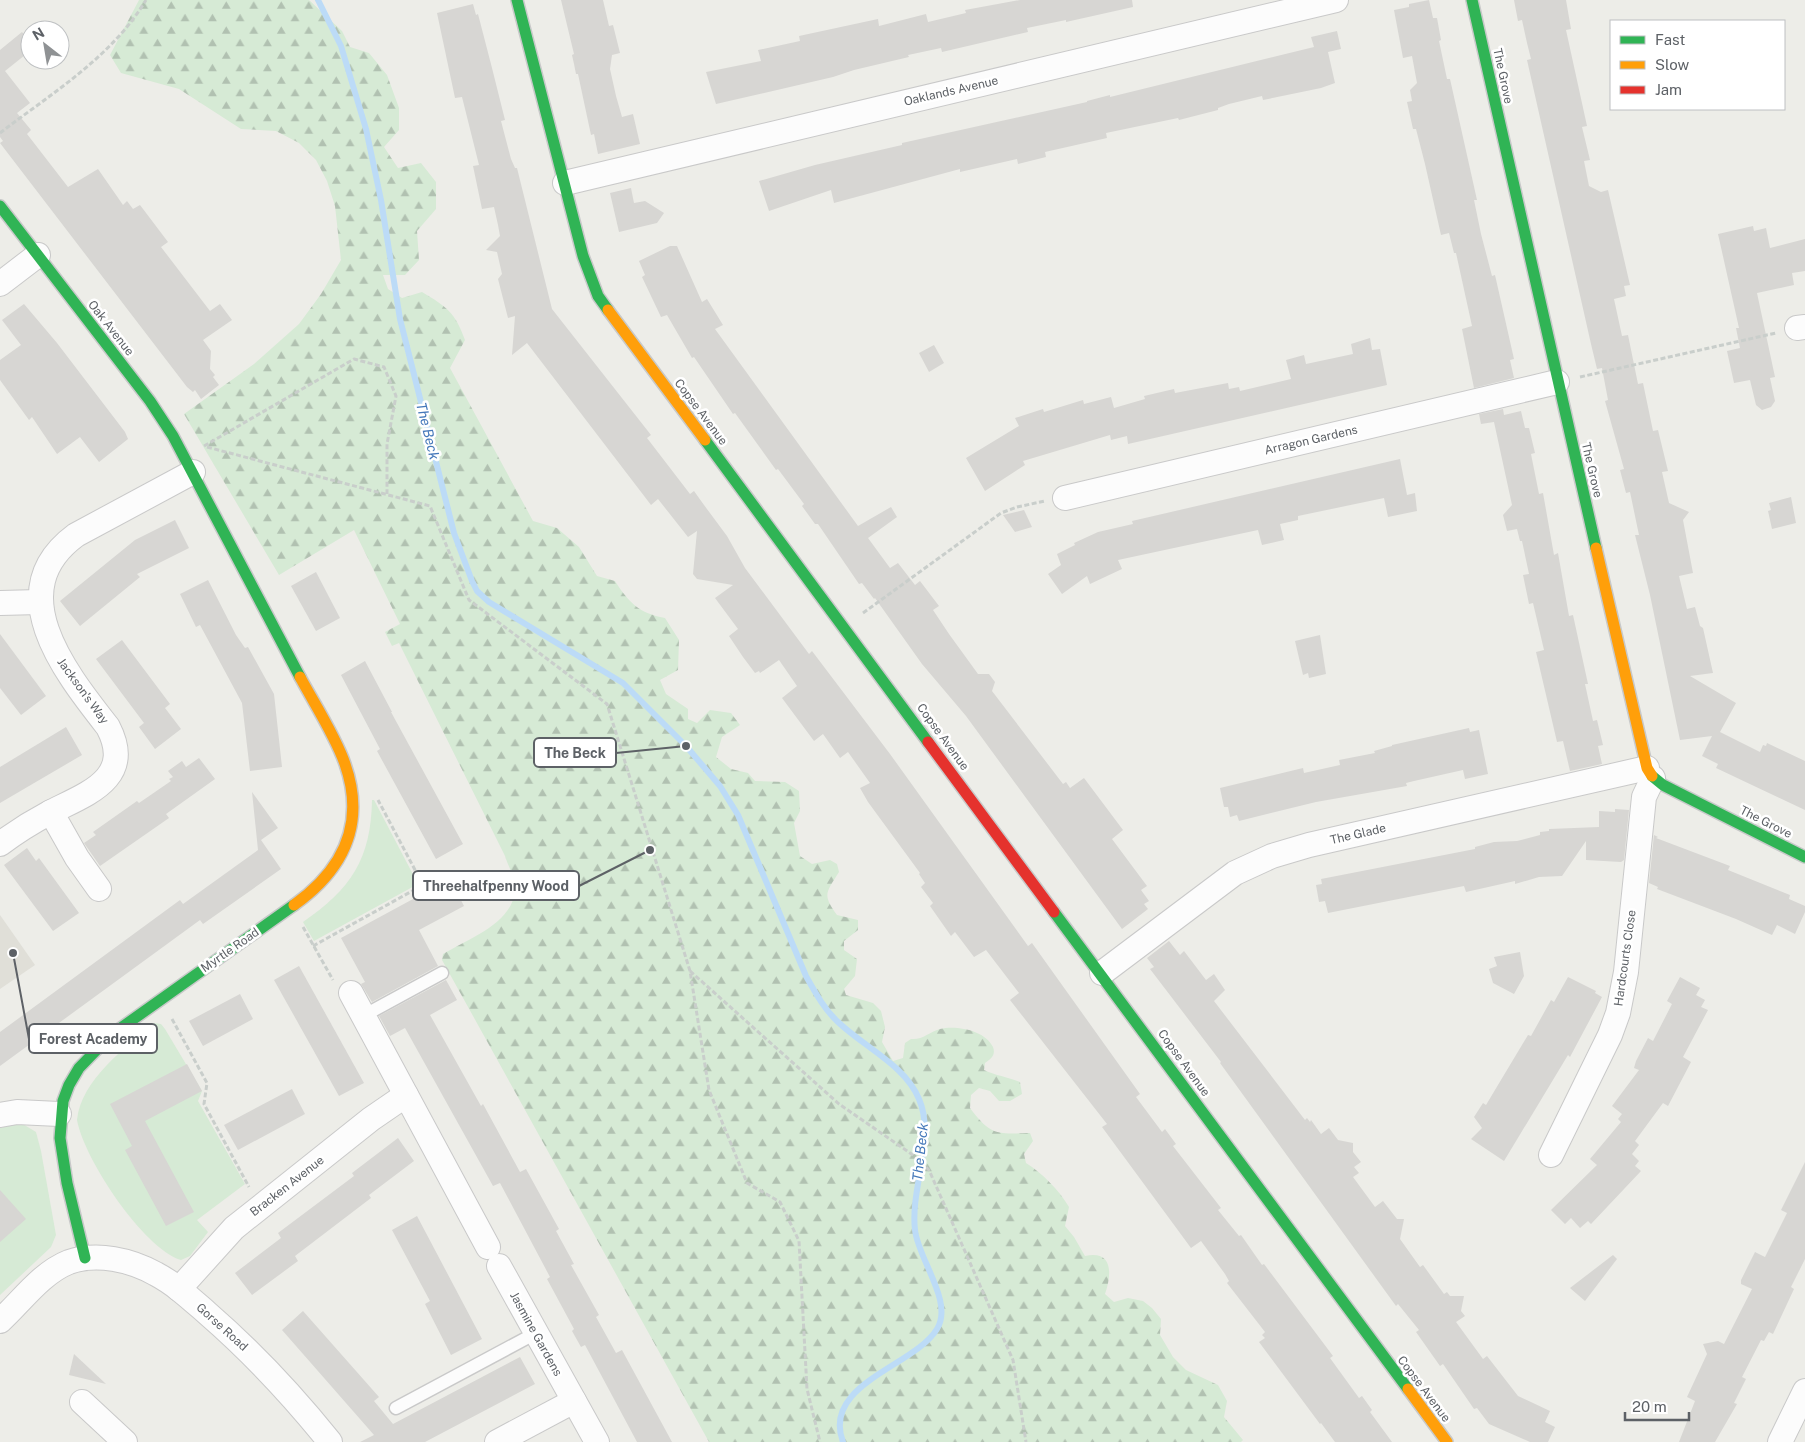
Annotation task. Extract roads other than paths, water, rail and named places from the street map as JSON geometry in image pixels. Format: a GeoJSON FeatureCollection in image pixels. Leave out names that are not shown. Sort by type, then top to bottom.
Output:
{"type":"FeatureCollection","features":[{"type":"Feature","properties":{"kind":"street","name":"Copse Avenue"},"geometry":{"type":"LineString","coordinates":[[517,0],[584,256],[598,296],[1102,973],[1447,1442]]}},
{"type":"Feature","properties":{"kind":"street","name":"Oaklands Avenue"},"geometry":{"type":"LineString","coordinates":[[565,183],[1336,0]]}},
{"type":"Feature","properties":{"kind":"street","name":"The Grove"},"geometry":{"type":"LineString","coordinates":[[1472,0],[1557,382],[1650,773],[1663,785],[1805,857]]}},
{"type":"Feature","properties":{"kind":"street","name":"Oak Avenue"},"geometry":{"type":"LineString","coordinates":[[0,206],[150,401],[189,464],[345,763]]}},
{"type":"Feature","properties":{"kind":"street"},"geometry":{"type":"LineString","coordinates":[[0,284],[38,256]]}},
{"type":"Feature","properties":{"kind":"street","name":"Arragon Gardens"},"geometry":{"type":"LineString","coordinates":[[1065,498],[1557,382]]}},
{"type":"Feature","properties":{"kind":"street","name":"Jackson's Way"},"geometry":{"type":"LineString","coordinates":[[0,844],[51,812],[101,786],[111,774],[116,755],[113,735],[61,663],[42,619],[40,602],[42,577],[52,555],[62,545],[84,530],[189,464]]}},
{"type":"Feature","properties":{"kind":"street"},"geometry":{"type":"LineString","coordinates":[[0,603],[40,602]]}},
{"type":"Feature","properties":{"kind":"street","name":"Myrtle Road"},"geometry":{"type":"LineString","coordinates":[[85,1258],[59,1144],[59,1114],[69,1083],[88,1057],[111,1035],[288,909],[324,880],[339,862],[348,844],[352,798],[345,763]]}},
{"type":"Feature","properties":{"kind":"street","name":"The Glade"},"geometry":{"type":"LineString","coordinates":[[1102,973],[1220,883],[1259,861],[1309,845],[1650,773]]}},
{"type":"Feature","properties":{"kind":"street","name":"Hardcourts Close"},"geometry":{"type":"LineString","coordinates":[[1552,1156],[1610,1035],[1618,1013],[1626,972],[1644,797],[1650,773]]}},
{"type":"Feature","properties":{"kind":"street"},"geometry":{"type":"LineString","coordinates":[[51,812],[72,851],[99,890]]}},
{"type":"Feature","properties":{"kind":"street","name":"Jasmine Gardens"},"geometry":{"type":"LineString","coordinates":[[351,993],[597,1442]]}},
{"type":"Feature","properties":{"kind":"street","name":"Bracken Avenue"},"geometry":{"type":"LineString","coordinates":[[179,1289],[223,1239],[371,1119],[406,1095]]}},
{"type":"Feature","properties":{"kind":"street"},"geometry":{"type":"LineString","coordinates":[[0,1114],[17,1112],[59,1114]]}},
{"type":"Feature","properties":{"kind":"street"},"geometry":{"type":"LineString","coordinates":[[0,1321],[55,1269],[71,1261],[85,1258]]}},
{"type":"Feature","properties":{"kind":"street","name":"Gorse Road"},"geometry":{"type":"LineString","coordinates":[[85,1258],[100,1258],[130,1263],[158,1275],[179,1289],[266,1369],[330,1442]]}},
{"type":"Feature","properties":{"kind":"street"},"geometry":{"type":"LineString","coordinates":[[1780,1442],[1805,1391]]}},
{"type":"Feature","properties":{"kind":"street"},"geometry":{"type":"LineString","coordinates":[[497,1442],[574,1401]]}},
{"type":"Feature","properties":{"kind":"street"},"geometry":{"type":"LineString","coordinates":[[82,1402],[125,1442]]}},
{"type":"Feature","properties":{"kind":"lane"},"geometry":{"type":"LineString","coordinates":[[363,1016],[442,973]]}},
{"type":"Feature","properties":{"kind":"lane"},"geometry":{"type":"LineString","coordinates":[[396,1408],[536,1333]]}},
{"type":"Feature","properties":{"kind":"waterway","name":"The Beck"},"geometry":{"type":"LineString","coordinates":[[318,0],[341,46],[366,129],[381,200],[400,319],[454,533],[477,591],[489,602],[623,683],[686,746],[720,786],[738,815],[806,976],[820,1000],[828,1012],[848,1031],[894,1066],[913,1087],[919,1099],[924,1114],[925,1130],[914,1214],[915,1230],[922,1254],[938,1293],[941,1318],[937,1329],[926,1342],[857,1391],[845,1405],[840,1422],[843,1442]]}},
{"type":"Feature","properties":{"kind":"place","name":"The Beck"},"geometry":{"type":"Point","coordinates":[686,746]}},
{"type":"Feature","properties":{"kind":"place","name":"Threehalfpenny Wood"},"geometry":{"type":"Point","coordinates":[650,850]}},
{"type":"Feature","properties":{"kind":"place","name":"Forest Academy"},"geometry":{"type":"Point","coordinates":[13,953]}}]}
